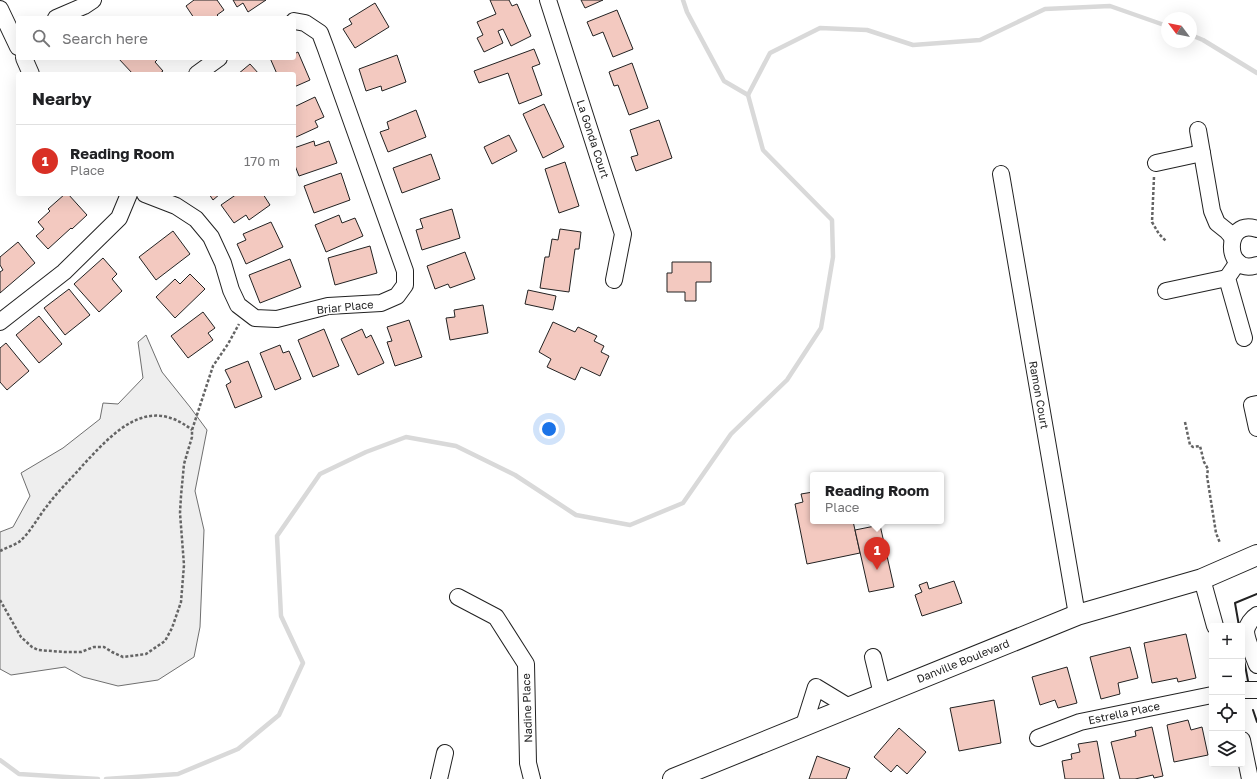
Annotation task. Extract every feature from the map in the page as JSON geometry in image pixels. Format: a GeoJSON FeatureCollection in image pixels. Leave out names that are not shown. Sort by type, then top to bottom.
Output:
{"type":"FeatureCollection","features":[{"type":"Feature","properties":{"kind":"main road","name":"Danville Boulevard"},"geometry":{"type":"LineString","coordinates":[[673,779],[1077,615],[1202,579],[1257,555]]}},
{"type":"Feature","properties":{"kind":"street"},"geometry":{"type":"LineString","coordinates":[[61,16],[84,6],[93,0]]}},
{"type":"Feature","properties":{"kind":"street","name":"La Gonda Court"},"geometry":{"type":"LineString","coordinates":[[548,0],[623,234],[614,280]]}},
{"type":"Feature","properties":{"kind":"street"},"geometry":{"type":"LineString","coordinates":[[0,9],[12,40]]}},
{"type":"Feature","properties":{"kind":"street","name":"Briar Place"},"geometry":{"type":"LineString","coordinates":[[151,196],[176,206],[196,219],[211,238],[223,263],[231,290],[238,305],[255,318],[277,319],[328,306],[381,303],[397,296],[405,285],[405,271],[320,33],[305,23],[296,21]]}},
{"type":"Feature","properties":{"kind":"street"},"geometry":{"type":"LineString","coordinates":[[25,60],[30,72]]}},
{"type":"Feature","properties":{"kind":"street"},"geometry":{"type":"LineString","coordinates":[[200,72],[215,60]]}},
{"type":"Feature","properties":{"kind":"street"},"geometry":{"type":"LineString","coordinates":[[1198,130],[1212,211],[1217,223],[1233,238]]}},
{"type":"Feature","properties":{"kind":"street"},"geometry":{"type":"LineString","coordinates":[[1156,163],[1202,153]]}},
{"type":"Feature","properties":{"kind":"street","name":"Ramon Court"},"geometry":{"type":"LineString","coordinates":[[1000,174],[1077,615]]}},
{"type":"Feature","properties":{"kind":"street"},"geometry":{"type":"LineString","coordinates":[[0,322],[64,272],[119,218],[128,196]]}},
{"type":"Feature","properties":{"kind":"street"},"geometry":{"type":"LineString","coordinates":[[1257,229],[1248,228],[1242,230],[1233,238],[1231,244],[1233,257],[1238,262],[1248,266],[1257,265]]}},
{"type":"Feature","properties":{"kind":"street"},"geometry":{"type":"LineString","coordinates":[[1166,291],[1227,278],[1238,262]]}},
{"type":"Feature","properties":{"kind":"street"},"geometry":{"type":"LineString","coordinates":[[1227,278],[1244,338]]}},
{"type":"Feature","properties":{"kind":"street"},"geometry":{"type":"LineString","coordinates":[[1257,404],[1252,405],[1257,428]]}},
{"type":"Feature","properties":{"kind":"street"},"geometry":{"type":"LineString","coordinates":[[1202,579],[1213,623]]}},
{"type":"Feature","properties":{"kind":"street","name":"Nadine Place"},"geometry":{"type":"LineString","coordinates":[[458,597],[496,617],[526,664],[528,763],[532,779]]}},
{"type":"Feature","properties":{"kind":"street"},"geometry":{"type":"LineString","coordinates":[[1257,615],[1252,618],[1246,630],[1251,652],[1257,665]]}},
{"type":"Feature","properties":{"kind":"street"},"geometry":{"type":"LineString","coordinates":[[873,657],[882,694]]}},
{"type":"Feature","properties":{"kind":"street"},"geometry":{"type":"LineString","coordinates":[[804,725],[816,687],[848,707]]}},
{"type":"Feature","properties":{"kind":"street"},"geometry":{"type":"LineString","coordinates":[[1245,690],[1257,690]]}},
{"type":"Feature","properties":{"kind":"street","name":"Estrella Place"},"geometry":{"type":"LineString","coordinates":[[1038,738],[1080,722],[1209,696]]}},
{"type":"Feature","properties":{"kind":"street"},"geometry":{"type":"LineString","coordinates":[[439,779],[445,754]]}},
{"type":"Feature","properties":{"kind":"street"},"geometry":{"type":"LineString","coordinates":[[1245,755],[1250,779]]}},
{"type":"Feature","properties":{"kind":"path"},"geometry":{"type":"LineString","coordinates":[[1156,163],[1153,182],[1152,222],[1159,234],[1166,241]]}},
{"type":"Feature","properties":{"kind":"path"},"geometry":{"type":"LineString","coordinates":[[0,600],[21,637],[32,647],[38,650],[81,652],[94,647],[104,647],[123,657],[146,654],[164,642],[172,628],[181,602],[184,565],[180,513],[181,496],[184,464],[192,438],[192,430],[213,366],[228,344],[246,311]]}},
{"type":"Feature","properties":{"kind":"path"},"geometry":{"type":"LineString","coordinates":[[0,552],[19,542],[56,494],[105,441],[125,425],[151,415],[175,419],[192,430]]}},
{"type":"Feature","properties":{"kind":"path"},"geometry":{"type":"LineString","coordinates":[[1185,422],[1190,445],[1200,446],[1204,462],[1208,469],[1207,476],[1216,533],[1220,543]]}},
{"type":"Feature","properties":{"kind":"shaded area"},"geometry":{"type":"Polygon","coordinates":[[[146,335],[162,372],[207,430],[195,491],[204,530],[200,627],[194,657],[158,680],[118,686],[83,677],[65,667],[11,675],[0,669],[0,532],[13,527],[30,496],[21,473],[63,448],[100,419],[103,403],[118,404],[143,378],[138,342],[146,335]]]}},
{"type":"Feature","properties":{"kind":"building"},"geometry":{"type":"Polygon","coordinates":[[[194,0],[217,0],[224,10],[217,15],[218,16],[193,16],[186,6],[194,0]]]}},
{"type":"Feature","properties":{"kind":"building"},"geometry":{"type":"Polygon","coordinates":[[[233,0],[266,0],[248,12],[243,3],[237,7],[233,0]]]}},
{"type":"Feature","properties":{"kind":"building"},"geometry":{"type":"Polygon","coordinates":[[[490,0],[509,0],[512,6],[517,4],[531,36],[511,46],[503,29],[498,31],[503,43],[484,52],[477,38],[483,35],[477,22],[496,14],[490,0]]]}},
{"type":"Feature","properties":{"kind":"building"},"geometry":{"type":"Polygon","coordinates":[[[581,0],[603,0],[585,8],[581,0]]]}},
{"type":"Feature","properties":{"kind":"building"},"geometry":{"type":"Polygon","coordinates":[[[375,3],[389,27],[355,48],[343,29],[352,24],[349,19],[375,3]]]}},
{"type":"Feature","properties":{"kind":"building"},"geometry":{"type":"Polygon","coordinates":[[[617,10],[633,49],[613,57],[603,32],[593,36],[587,22],[617,10]]]}},
{"type":"Feature","properties":{"kind":"building"},"geometry":{"type":"Polygon","coordinates":[[[534,49],[540,64],[532,67],[542,95],[519,104],[508,73],[479,83],[474,71],[534,49]]]}},
{"type":"Feature","properties":{"kind":"building"},"geometry":{"type":"Polygon","coordinates":[[[298,52],[310,80],[296,86],[296,72],[276,72],[271,60],[296,60],[296,53],[298,52]]]}},
{"type":"Feature","properties":{"kind":"building"},"geometry":{"type":"Polygon","coordinates":[[[397,55],[406,82],[382,91],[381,86],[366,91],[359,69],[397,55]]]}},
{"type":"Feature","properties":{"kind":"building"},"geometry":{"type":"Polygon","coordinates":[[[120,60],[157,60],[155,62],[163,71],[162,72],[131,72],[120,60]]]}},
{"type":"Feature","properties":{"kind":"building"},"geometry":{"type":"Polygon","coordinates":[[[632,63],[648,108],[629,115],[618,85],[614,86],[609,72],[632,63]]]}},
{"type":"Feature","properties":{"kind":"building"},"geometry":{"type":"Polygon","coordinates":[[[250,64],[257,72],[240,72],[250,64]]]}},
{"type":"Feature","properties":{"kind":"building"},"geometry":{"type":"Polygon","coordinates":[[[315,97],[324,117],[315,121],[318,127],[296,137],[296,106],[315,97]]]}},
{"type":"Feature","properties":{"kind":"building"},"geometry":{"type":"Polygon","coordinates":[[[544,104],[564,147],[543,158],[523,114],[544,104]]]}},
{"type":"Feature","properties":{"kind":"building"},"geometry":{"type":"Polygon","coordinates":[[[416,110],[426,137],[388,152],[380,132],[389,129],[387,122],[416,110]]]}},
{"type":"Feature","properties":{"kind":"building"},"geometry":{"type":"Polygon","coordinates":[[[659,120],[672,158],[636,171],[631,157],[638,155],[630,130],[659,120]]]}},
{"type":"Feature","properties":{"kind":"building"},"geometry":{"type":"Polygon","coordinates":[[[509,135],[517,151],[492,164],[484,147],[509,135]]]}},
{"type":"Feature","properties":{"kind":"building"},"geometry":{"type":"Polygon","coordinates":[[[314,141],[315,146],[329,141],[337,163],[299,176],[296,168],[296,147],[314,141]]]}},
{"type":"Feature","properties":{"kind":"building"},"geometry":{"type":"Polygon","coordinates":[[[431,154],[440,179],[402,193],[393,168],[431,154]]]}},
{"type":"Feature","properties":{"kind":"building"},"geometry":{"type":"Polygon","coordinates":[[[565,162],[579,206],[559,213],[545,169],[565,162]]]}},
{"type":"Feature","properties":{"kind":"building"},"geometry":{"type":"Polygon","coordinates":[[[341,173],[350,200],[314,213],[304,186],[341,173]]]}},
{"type":"Feature","properties":{"kind":"building"},"geometry":{"type":"Polygon","coordinates":[[[63,196],[70,196],[87,215],[48,249],[36,236],[44,229],[38,222],[50,211],[48,209],[63,196]]]}},
{"type":"Feature","properties":{"kind":"building"},"geometry":{"type":"Polygon","coordinates":[[[210,196],[218,196],[213,200],[210,196]]]}},
{"type":"Feature","properties":{"kind":"building"},"geometry":{"type":"Polygon","coordinates":[[[234,196],[264,196],[270,205],[249,220],[246,215],[234,223],[221,205],[234,196]]]}},
{"type":"Feature","properties":{"kind":"building"},"geometry":{"type":"Polygon","coordinates":[[[452,209],[460,238],[422,250],[416,230],[423,228],[420,219],[452,209]]]}},
{"type":"Feature","properties":{"kind":"building"},"geometry":{"type":"Polygon","coordinates":[[[339,215],[342,223],[355,218],[363,236],[326,252],[315,225],[339,215]]]}},
{"type":"Feature","properties":{"kind":"building"},"geometry":{"type":"Polygon","coordinates":[[[271,222],[283,247],[246,264],[237,244],[246,240],[243,234],[271,222]]]}},
{"type":"Feature","properties":{"kind":"building"},"geometry":{"type":"Polygon","coordinates":[[[560,229],[581,232],[579,249],[575,249],[569,292],[540,288],[545,257],[549,257],[552,239],[558,240],[560,229]]]}},
{"type":"Feature","properties":{"kind":"building"},"geometry":{"type":"Polygon","coordinates":[[[173,231],[190,254],[156,280],[139,257],[173,231]]]}},
{"type":"Feature","properties":{"kind":"building"},"geometry":{"type":"Polygon","coordinates":[[[18,242],[35,263],[0,293],[0,272],[3,270],[0,265],[0,257],[18,242]]]}},
{"type":"Feature","properties":{"kind":"building"},"geometry":{"type":"Polygon","coordinates":[[[370,246],[377,273],[335,285],[328,258],[370,246]]]}},
{"type":"Feature","properties":{"kind":"building"},"geometry":{"type":"Polygon","coordinates":[[[465,252],[475,279],[450,288],[448,284],[435,289],[427,266],[465,252]]]}},
{"type":"Feature","properties":{"kind":"building"},"geometry":{"type":"Polygon","coordinates":[[[103,258],[117,274],[112,279],[122,291],[99,312],[74,284],[103,258]]]}},
{"type":"Feature","properties":{"kind":"building"},"geometry":{"type":"Polygon","coordinates":[[[290,259],[301,287],[260,303],[249,275],[290,259]]]}},
{"type":"Feature","properties":{"kind":"building"},"geometry":{"type":"Polygon","coordinates":[[[672,262],[711,262],[711,282],[696,282],[696,301],[685,301],[685,292],[667,292],[667,273],[672,273],[672,262]]]}},
{"type":"Feature","properties":{"kind":"building"},"geometry":{"type":"Polygon","coordinates":[[[190,274],[205,289],[175,318],[156,297],[175,279],[180,284],[190,274]]]}},
{"type":"Feature","properties":{"kind":"building"},"geometry":{"type":"Polygon","coordinates":[[[69,289],[90,315],[65,335],[44,308],[69,289]]]}},
{"type":"Feature","properties":{"kind":"building"},"geometry":{"type":"Polygon","coordinates":[[[528,290],[556,296],[553,310],[525,304],[528,290]]]}},
{"type":"Feature","properties":{"kind":"building"},"geometry":{"type":"Polygon","coordinates":[[[483,305],[488,333],[450,340],[446,318],[455,317],[454,310],[483,305]]]}},
{"type":"Feature","properties":{"kind":"building"},"geometry":{"type":"Polygon","coordinates":[[[203,312],[215,328],[208,333],[213,340],[188,358],[171,336],[203,312]]]}},
{"type":"Feature","properties":{"kind":"building"},"geometry":{"type":"Polygon","coordinates":[[[39,316],[62,344],[39,363],[16,335],[39,316]]]}},
{"type":"Feature","properties":{"kind":"building"},"geometry":{"type":"Polygon","coordinates":[[[409,320],[422,357],[395,366],[387,342],[392,341],[387,327],[409,320]]]}},
{"type":"Feature","properties":{"kind":"building"},"geometry":{"type":"Polygon","coordinates":[[[553,322],[575,332],[578,327],[597,336],[594,341],[604,346],[601,352],[609,356],[600,376],[581,367],[575,380],[547,367],[551,359],[539,352],[553,322]]]}},
{"type":"Feature","properties":{"kind":"building"},"geometry":{"type":"Polygon","coordinates":[[[324,329],[339,366],[313,377],[298,340],[324,329]]]}},
{"type":"Feature","properties":{"kind":"building"},"geometry":{"type":"Polygon","coordinates":[[[362,329],[366,338],[371,335],[384,363],[358,375],[341,339],[362,329]]]}},
{"type":"Feature","properties":{"kind":"building"},"geometry":{"type":"Polygon","coordinates":[[[6,343],[29,371],[7,390],[0,382],[0,348],[6,343]]]}},
{"type":"Feature","properties":{"kind":"building"},"geometry":{"type":"Polygon","coordinates":[[[280,345],[283,353],[289,351],[301,379],[275,390],[260,353],[280,345]]]}},
{"type":"Feature","properties":{"kind":"building"},"geometry":{"type":"Polygon","coordinates":[[[248,361],[262,397],[235,408],[226,385],[231,382],[225,370],[248,361]]]}},
{"type":"Feature","properties":{"kind":"building"},"geometry":{"type":"Polygon","coordinates":[[[810,492],[810,524],[854,524],[860,553],[807,564],[795,504],[803,502],[801,494],[810,492]]]}},
{"type":"Feature","properties":{"kind":"building"},"geometry":{"type":"Polygon","coordinates":[[[880,525],[894,587],[869,592],[855,530],[880,525]]]}},
{"type":"Feature","properties":{"kind":"building"},"geometry":{"type":"Polygon","coordinates":[[[954,581],[962,603],[922,616],[915,595],[922,592],[919,585],[927,582],[929,589],[954,581]]]}},
{"type":"Feature","properties":{"kind":"building"},"geometry":{"type":"Polygon","coordinates":[[[1186,634],[1196,678],[1178,682],[1177,678],[1152,683],[1144,643],[1186,634]]]}},
{"type":"Feature","properties":{"kind":"building"},"geometry":{"type":"Polygon","coordinates":[[[1130,647],[1138,678],[1118,683],[1120,694],[1101,699],[1090,657],[1130,647]]]}},
{"type":"Feature","properties":{"kind":"building"},"geometry":{"type":"Polygon","coordinates":[[[1067,667],[1077,703],[1058,708],[1055,700],[1040,705],[1032,677],[1067,667]]]}},
{"type":"Feature","properties":{"kind":"building"},"geometry":{"type":"Polygon","coordinates":[[[994,700],[1001,743],[959,751],[950,708],[994,700]]]}},
{"type":"Feature","properties":{"kind":"building"},"geometry":{"type":"Polygon","coordinates":[[[1188,720],[1191,730],[1202,727],[1208,755],[1174,762],[1167,725],[1188,720]]]}},
{"type":"Feature","properties":{"kind":"building"},"geometry":{"type":"Polygon","coordinates":[[[1152,727],[1163,776],[1154,778],[1153,775],[1135,779],[1120,779],[1111,742],[1136,736],[1135,731],[1152,727]]]}},
{"type":"Feature","properties":{"kind":"building"},"geometry":{"type":"Polygon","coordinates":[[[899,728],[926,752],[907,774],[897,765],[891,772],[874,757],[899,728]]]}},
{"type":"Feature","properties":{"kind":"building"},"geometry":{"type":"Polygon","coordinates":[[[1097,741],[1104,779],[1065,779],[1062,761],[1072,759],[1071,754],[1080,752],[1078,744],[1097,741]]]}},
{"type":"Feature","properties":{"kind":"building"},"geometry":{"type":"Polygon","coordinates":[[[817,756],[850,768],[846,779],[809,779],[817,756]]]}},
{"type":"Feature","properties":{"kind":"waterway"},"geometry":{"type":"LineString","coordinates":[[683,0],[687,12],[724,81],[748,95]]}},
{"type":"Feature","properties":{"kind":"waterway"},"geometry":{"type":"LineString","coordinates":[[106,779],[178,774],[238,749],[279,715],[303,663],[281,616],[277,536],[320,474],[366,452],[406,437],[456,446],[515,475],[576,515],[630,525],[683,503],[731,434],[787,380],[821,328],[833,257],[832,220],[763,150],[748,95],[770,53],[820,28],[867,30],[913,45],[980,40],[1045,9],[1110,6],[1161,24]]}},
{"type":"Feature","properties":{"kind":"waterway"},"geometry":{"type":"LineString","coordinates":[[1197,38],[1257,73]]}},
{"type":"Feature","properties":{"kind":"waterway"},"geometry":{"type":"LineString","coordinates":[[0,760],[19,774],[98,779]]}},
{"type":"Feature","properties":{"kind":"wall"},"geometry":{"type":"LineString","coordinates":[[1238,623],[1235,603],[1257,594]]}},
{"type":"Feature","properties":{"kind":"wall"},"geometry":{"type":"LineString","coordinates":[[1244,659],[1248,681]]}},
{"type":"Feature","properties":{"kind":"wall"},"geometry":{"type":"LineString","coordinates":[[1253,710],[1257,722]]}},
{"type":"Feature","properties":{"kind":"place","name":"Reading Room"},"geometry":{"type":"Point","coordinates":[877,570]}}]}
